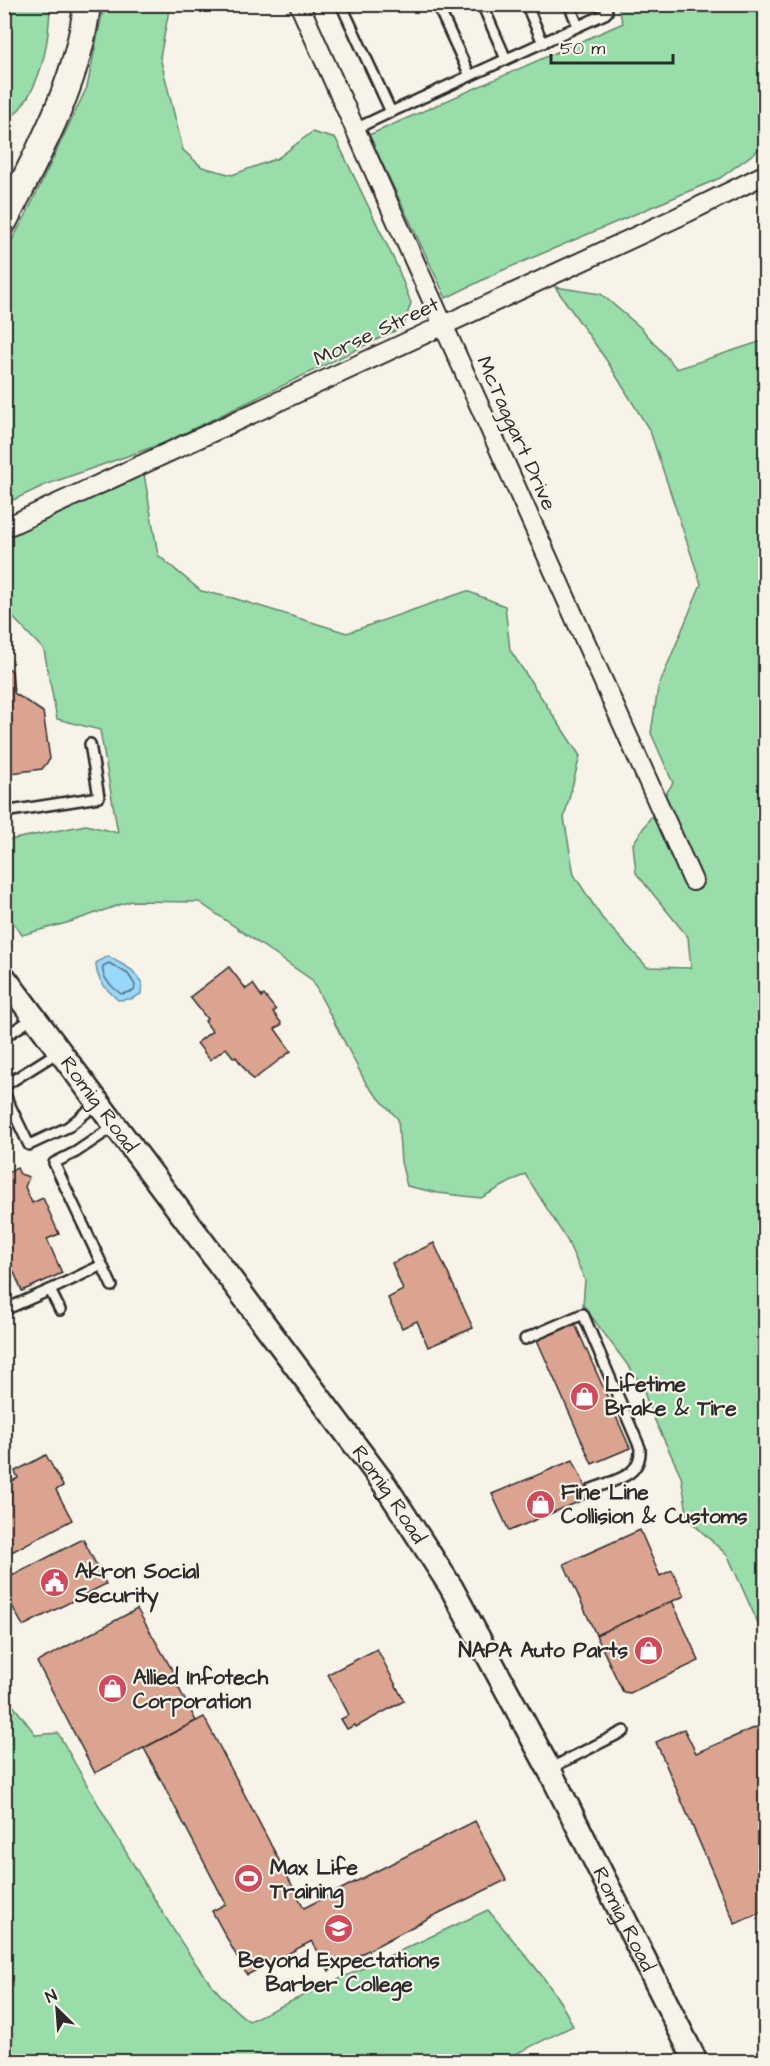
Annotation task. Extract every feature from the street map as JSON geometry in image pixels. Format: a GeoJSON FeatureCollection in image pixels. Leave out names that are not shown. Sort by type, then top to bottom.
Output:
{"type":"FeatureCollection","features":[{"type":"Feature","properties":{"kind":"main road"},"geometry":{"type":"LineString","coordinates":[[4,221],[43,145],[74,69],[87,4]]}},
{"type":"Feature","properties":{"kind":"street","name":"McTaggart Drive"},"geometry":{"type":"LineString","coordinates":[[298,4],[693,881]]}},
{"type":"Feature","properties":{"kind":"street","name":"Morse Street"},"geometry":{"type":"LineString","coordinates":[[4,525],[11,525],[765,174]]}},
{"type":"Feature","properties":{"kind":"street","name":"Romig Road"},"geometry":{"type":"LineString","coordinates":[[6,983],[60,1050],[401,1509],[451,1587],[549,1769],[696,2061]]}},
{"type":"Feature","properties":{"kind":"lane"},"geometry":{"type":"LineString","coordinates":[[341,4],[391,112]]}},
{"type":"Feature","properties":{"kind":"lane"},"geometry":{"type":"LineString","coordinates":[[437,4],[470,76]]}},
{"type":"Feature","properties":{"kind":"lane"},"geometry":{"type":"LineString","coordinates":[[482,4],[506,59]]}},
{"type":"Feature","properties":{"kind":"lane"},"geometry":{"type":"LineString","coordinates":[[526,4],[543,43]]}},
{"type":"Feature","properties":{"kind":"lane"},"geometry":{"type":"LineString","coordinates":[[569,4],[578,26]]}},
{"type":"Feature","properties":{"kind":"lane"},"geometry":{"type":"LineString","coordinates":[[355,129],[607,12],[605,4]]}},
{"type":"Feature","properties":{"kind":"lane"},"geometry":{"type":"LineString","coordinates":[[4,812],[99,797],[90,744]]}},
{"type":"Feature","properties":{"kind":"lane"},"geometry":{"type":"LineString","coordinates":[[4,1037],[35,1017]]}},
{"type":"Feature","properties":{"kind":"lane"},"geometry":{"type":"LineString","coordinates":[[4,1086],[60,1050]]}},
{"type":"Feature","properties":{"kind":"lane"},"geometry":{"type":"LineString","coordinates":[[4,1093],[8,1112],[29,1145],[68,1127],[99,1102]]}},
{"type":"Feature","properties":{"kind":"lane"},"geometry":{"type":"LineString","coordinates":[[112,1286],[54,1162],[76,1152],[116,1125]]}},
{"type":"Feature","properties":{"kind":"lane"},"geometry":{"type":"LineString","coordinates":[[4,1310],[102,1265]]}},
{"type":"Feature","properties":{"kind":"lane"},"geometry":{"type":"LineString","coordinates":[[50,1290],[60,1310]]}},
{"type":"Feature","properties":{"kind":"lane"},"geometry":{"type":"LineString","coordinates":[[525,1339],[583,1314],[640,1448],[638,1465],[635,1469],[629,1474],[592,1489]]}},
{"type":"Feature","properties":{"kind":"lane"},"geometry":{"type":"LineString","coordinates":[[549,1769],[624,1731]]}},
{"type":"Feature","properties":{"kind":"green space"},"geometry":{"type":"Polygon","coordinates":[[[5,4],[50,5],[45,53],[34,85],[27,99],[5,123],[5,4]]]}},
{"type":"Feature","properties":{"kind":"green space"},"geometry":{"type":"Polygon","coordinates":[[[104,5],[170,5],[160,57],[183,150],[202,167],[232,175],[278,158],[312,132],[336,139],[397,266],[411,303],[403,327],[164,443],[45,485],[9,502],[4,501],[5,253],[25,217],[87,87],[104,5]]]}},
{"type":"Feature","properties":{"kind":"green space"},"geometry":{"type":"Polygon","coordinates":[[[617,5],[765,5],[765,145],[720,178],[501,271],[446,298],[369,135],[623,23],[617,5]]]}},
{"type":"Feature","properties":{"kind":"green space"},"geometry":{"type":"Polygon","coordinates":[[[555,287],[601,294],[641,328],[677,369],[765,340],[765,1639],[728,1556],[688,1519],[681,1476],[650,1410],[641,1383],[583,1305],[585,1280],[567,1240],[525,1174],[481,1198],[438,1193],[407,1186],[401,1162],[398,1119],[367,1085],[312,980],[199,902],[131,901],[70,922],[22,935],[10,918],[5,905],[5,849],[9,840],[86,825],[118,833],[100,730],[57,719],[44,650],[5,609],[5,530],[144,474],[158,555],[201,591],[233,598],[347,633],[467,591],[505,606],[510,650],[580,756],[564,818],[574,875],[602,918],[647,967],[691,968],[688,937],[636,873],[633,844],[673,783],[651,733],[658,688],[701,584],[650,431],[607,361],[555,287]]]}},
{"type":"Feature","properties":{"kind":"green space"},"geometry":{"type":"Polygon","coordinates":[[[5,1695],[36,1735],[58,1733],[119,1840],[187,1950],[210,1983],[249,2021],[488,1910],[556,1995],[573,2026],[501,2061],[5,2061],[5,1695]]]}},
{"type":"Feature","properties":{"kind":"water"},"geometry":{"type":"Polygon","coordinates":[[[108,956],[132,970],[142,983],[141,994],[131,999],[118,1000],[106,988],[96,969],[96,963],[108,956]]]}},
{"type":"Feature","properties":{"kind":"building"},"geometry":{"type":"Polygon","coordinates":[[[4,665],[12,671],[14,693],[43,712],[50,759],[42,769],[4,774],[4,665]]]}},
{"type":"Feature","properties":{"kind":"building"},"geometry":{"type":"Polygon","coordinates":[[[229,967],[246,989],[253,984],[262,997],[264,995],[276,1010],[273,1012],[282,1024],[275,1029],[291,1051],[253,1080],[236,1057],[234,1058],[226,1048],[210,1060],[197,1043],[212,1031],[205,1021],[207,1019],[190,997],[229,967]]]}},
{"type":"Feature","properties":{"kind":"building"},"geometry":{"type":"Polygon","coordinates":[[[17,1168],[20,1174],[29,1177],[25,1187],[32,1203],[43,1198],[59,1234],[47,1239],[62,1273],[22,1291],[7,1256],[4,1257],[4,1174],[17,1168]]]}},
{"type":"Feature","properties":{"kind":"building"},"geometry":{"type":"Polygon","coordinates":[[[434,1243],[473,1328],[428,1347],[417,1321],[402,1328],[388,1298],[403,1290],[392,1263],[434,1243]]]}},
{"type":"Feature","properties":{"kind":"building"},"geometry":{"type":"Polygon","coordinates":[[[575,1324],[630,1448],[592,1464],[537,1340],[575,1324]]]}},
{"type":"Feature","properties":{"kind":"building"},"geometry":{"type":"Polygon","coordinates":[[[46,1455],[63,1486],[56,1490],[72,1520],[4,1556],[4,1485],[18,1478],[15,1471],[46,1455]]]}},
{"type":"Feature","properties":{"kind":"building"},"geometry":{"type":"Polygon","coordinates":[[[573,1460],[590,1497],[509,1531],[492,1494],[573,1460]]]}},
{"type":"Feature","properties":{"kind":"building"},"geometry":{"type":"Polygon","coordinates":[[[640,1530],[660,1576],[672,1570],[684,1596],[596,1635],[564,1564],[640,1530]]]}},
{"type":"Feature","properties":{"kind":"building"},"geometry":{"type":"Polygon","coordinates":[[[83,1539],[106,1584],[23,1626],[4,1591],[4,1580],[83,1539]]]}},
{"type":"Feature","properties":{"kind":"building"},"geometry":{"type":"Polygon","coordinates":[[[672,1601],[699,1661],[630,1693],[623,1692],[596,1635],[672,1601]]]}},
{"type":"Feature","properties":{"kind":"building"},"geometry":{"type":"Polygon","coordinates":[[[137,1609],[175,1675],[173,1677],[196,1721],[95,1773],[37,1662],[137,1609]]]}},
{"type":"Feature","properties":{"kind":"building"},"geometry":{"type":"Polygon","coordinates":[[[377,1649],[404,1701],[356,1727],[355,1725],[347,1729],[341,1719],[349,1715],[328,1674],[377,1649]]]}},
{"type":"Feature","properties":{"kind":"building"},"geometry":{"type":"Polygon","coordinates":[[[204,1717],[304,1908],[475,1821],[506,1880],[329,1971],[312,1941],[247,1975],[212,1911],[226,1904],[144,1748],[204,1717]]]}},
{"type":"Feature","properties":{"kind":"building"},"geometry":{"type":"Polygon","coordinates":[[[766,1723],[766,1910],[735,1924],[656,1742],[684,1729],[696,1753],[766,1723]]]}},
{"type":"Feature","properties":{"kind":"place","name":"Lifetime Brake & Tire"},"geometry":{"type":"Point","coordinates":[584,1396]}},
{"type":"Feature","properties":{"kind":"place","name":"Fine Line Collision & Customs"},"geometry":{"type":"Point","coordinates":[540,1504]}},
{"type":"Feature","properties":{"kind":"place","name":"Akron Social Security"},"geometry":{"type":"Point","coordinates":[54,1583]}},
{"type":"Feature","properties":{"kind":"place","name":"NAPA Auto Parts"},"geometry":{"type":"Point","coordinates":[649,1650]}},
{"type":"Feature","properties":{"kind":"place","name":"Allied Infotech Corporation"},"geometry":{"type":"Point","coordinates":[112,1689]}},
{"type":"Feature","properties":{"kind":"place","name":"Max Life Training"},"geometry":{"type":"Point","coordinates":[249,1879]}},
{"type":"Feature","properties":{"kind":"place","name":"Beyond Expectations Barber College"},"geometry":{"type":"Point","coordinates":[339,1929]}}]}
